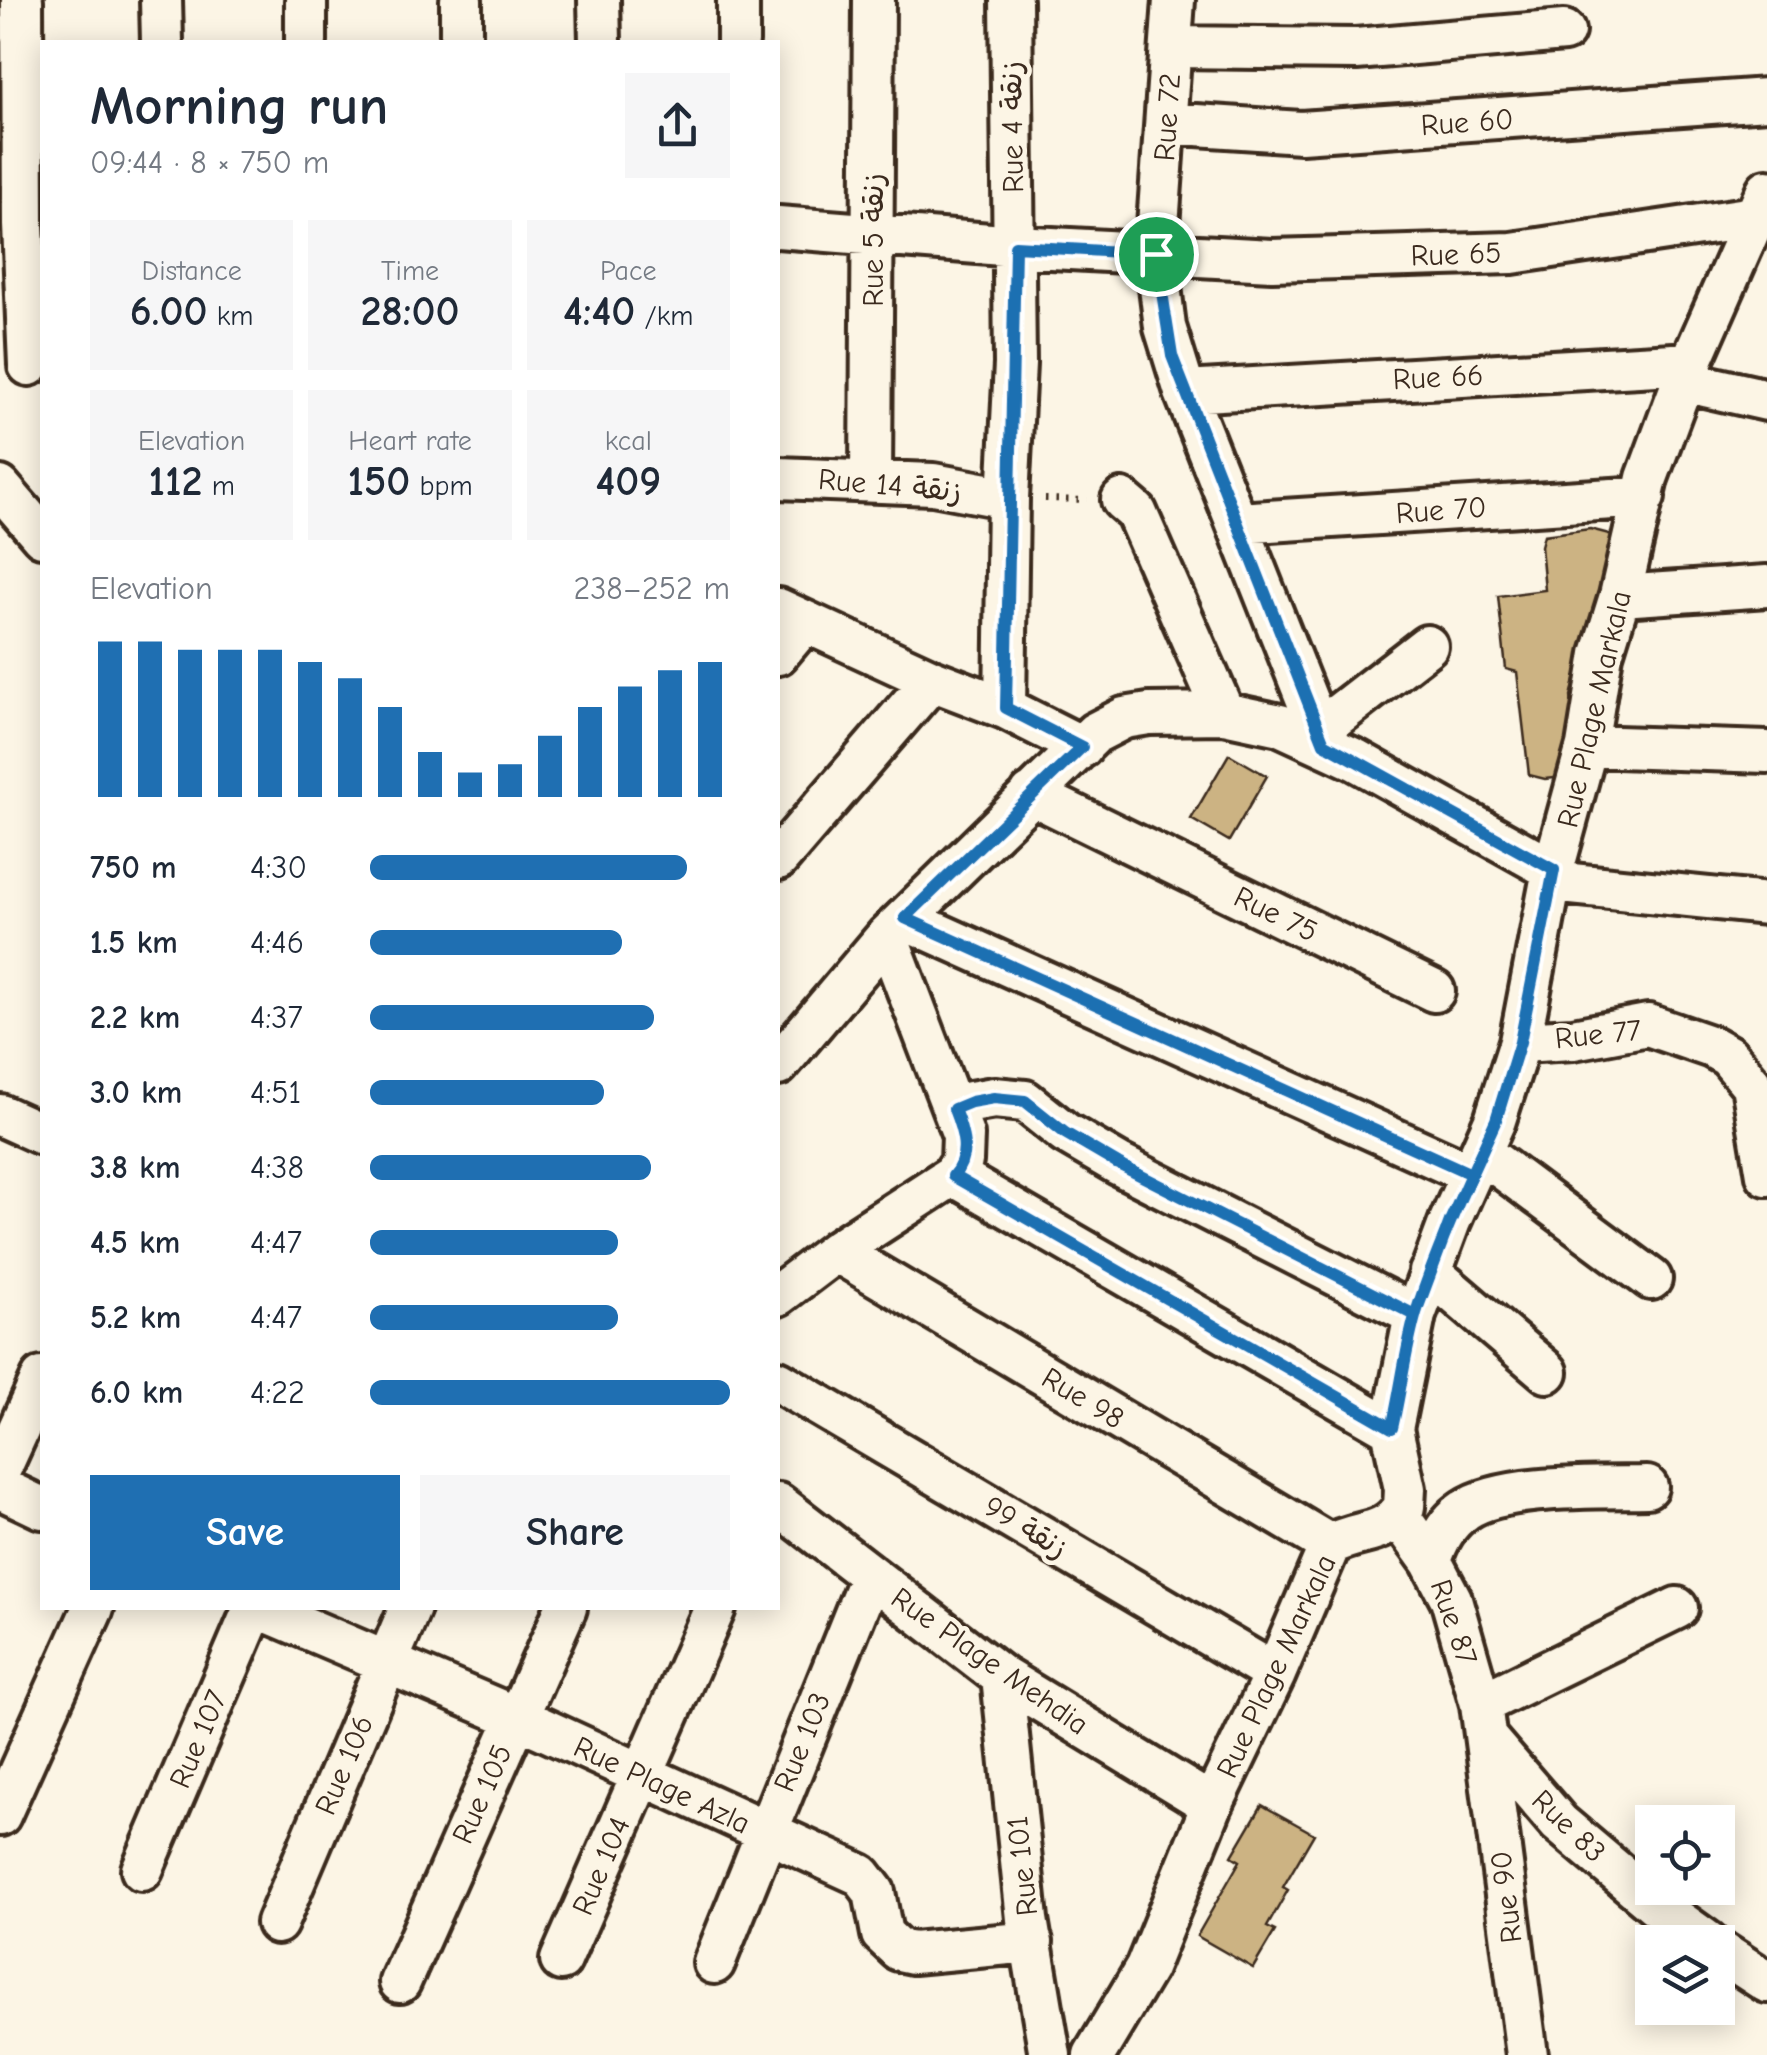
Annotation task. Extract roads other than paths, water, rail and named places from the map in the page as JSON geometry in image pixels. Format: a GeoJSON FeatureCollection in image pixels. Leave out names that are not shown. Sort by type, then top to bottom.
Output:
{"type":"FeatureCollection","features":[{"type":"Feature","properties":{"kind":"street"},"geometry":{"type":"LineString","coordinates":[[22,0],[24,364]]}},
{"type":"Feature","properties":{"kind":"street"},"geometry":{"type":"LineString","coordinates":[[161,0],[162,40]]}},
{"type":"Feature","properties":{"kind":"street"},"geometry":{"type":"LineString","coordinates":[[306,0],[306,40]]}},
{"type":"Feature","properties":{"kind":"street"},"geometry":{"type":"LineString","coordinates":[[461,0],[461,40]]}},
{"type":"Feature","properties":{"kind":"street"},"geometry":{"type":"LineString","coordinates":[[599,0],[600,40]]}},
{"type":"Feature","properties":{"kind":"street"},"geometry":{"type":"LineString","coordinates":[[738,0],[738,40]]}},
{"type":"Feature","properties":{"kind":"street","name":"Rue 5 زنقة"},"geometry":{"type":"LineString","coordinates":[[870,480],[874,0]]}},
{"type":"Feature","properties":{"kind":"street","name":"Rue 4 زنقة"},"geometry":{"type":"LineString","coordinates":[[1006,708],[1015,246],[1011,0]]}},
{"type":"Feature","properties":{"kind":"street","name":"Rue 72"},"geometry":{"type":"LineString","coordinates":[[1174,0],[1156,254],[1165,327],[1185,392],[1322,736]]}},
{"type":"Feature","properties":{"kind":"street"},"geometry":{"type":"LineString","coordinates":[[1172,46],[1356,49],[1564,31]]}},
{"type":"Feature","properties":{"kind":"street","name":"Rue 60"},"geometry":{"type":"LineString","coordinates":[[1166,123],[1300,132],[1767,100]]}},
{"type":"Feature","properties":{"kind":"street","name":"Rue 65"},"geometry":{"type":"LineString","coordinates":[[780,227],[1015,246],[1272,260],[1512,253],[1761,203]]}},
{"type":"Feature","properties":{"kind":"street","name":"Rue Plage Markala"},"geometry":{"type":"LineString","coordinates":[[1094,2055],[1146,1968],[1212,1804],[1275,1674],[1330,1545],[1344,1536],[1380,1530],[1404,1507],[1406,1496],[1392,1428],[1415,1315],[1477,1163],[1520,1042],[1552,876],[1587,746],[1602,654],[1648,478],[1687,372],[1761,203]]}},
{"type":"Feature","properties":{"kind":"street","name":"Rue 66"},"geometry":{"type":"LineString","coordinates":[[1185,392],[1687,372],[1767,400]]}},
{"type":"Feature","properties":{"kind":"street","name":"Rue 14 زنقة"},"geometry":{"type":"LineString","coordinates":[[780,478],[933,484],[1008,498]]}},
{"type":"Feature","properties":{"kind":"street"},"geometry":{"type":"LineString","coordinates":[[0,488],[40,534]]}},
{"type":"Feature","properties":{"kind":"street","name":"Rue 70"},"geometry":{"type":"LineString","coordinates":[[1238,523],[1644,497]]}},
{"type":"Feature","properties":{"kind":"street"},"geometry":{"type":"LineString","coordinates":[[1122,500],[1136,512],[1224,713]]}},
{"type":"Feature","properties":{"kind":"street"},"geometry":{"type":"LineString","coordinates":[[1620,596],[1767,586]]}},
{"type":"Feature","properties":{"kind":"street"},"geometry":{"type":"LineString","coordinates":[[780,648],[791,616],[932,680],[1006,708],[1082,747]]}},
{"type":"Feature","properties":{"kind":"street"},"geometry":{"type":"LineString","coordinates":[[1322,736],[1427,646]]}},
{"type":"Feature","properties":{"kind":"street"},"geometry":{"type":"LineString","coordinates":[[780,857],[932,680]]}},
{"type":"Feature","properties":{"kind":"street"},"geometry":{"type":"LineString","coordinates":[[780,1057],[896,927],[1031,794],[1105,726],[1132,716],[1224,713],[1322,736],[1552,876],[1767,904]]}},
{"type":"Feature","properties":{"kind":"street"},"geometry":{"type":"LineString","coordinates":[[1587,746],[1767,752]]}},
{"type":"Feature","properties":{"kind":"street","name":"Rue 75"},"geometry":{"type":"LineString","coordinates":[[1031,794],[1434,991]]}},
{"type":"Feature","properties":{"kind":"street"},"geometry":{"type":"LineString","coordinates":[[780,1293],[836,1251],[953,1176],[961,1166],[964,1145],[896,927]]}},
{"type":"Feature","properties":{"kind":"street"},"geometry":{"type":"LineString","coordinates":[[896,927],[1477,1163],[1651,1279]]}},
{"type":"Feature","properties":{"kind":"street","name":"Rue 77"},"geometry":{"type":"LineString","coordinates":[[1520,1042],[1648,1025],[1712,1047],[1730,1058],[1747,1076],[1756,1094],[1767,1175]]}},
{"type":"Feature","properties":{"kind":"street"},"geometry":{"type":"LineString","coordinates":[[954,1109],[994,1098],[1025,1101],[1065,1133],[1118,1164],[1415,1315]]}},
{"type":"Feature","properties":{"kind":"street"},"geometry":{"type":"LineString","coordinates":[[0,1115],[40,1133]]}},
{"type":"Feature","properties":{"kind":"street"},"geometry":{"type":"LineString","coordinates":[[953,1176],[1392,1428]]}},
{"type":"Feature","properties":{"kind":"street","name":"Rue 98"},"geometry":{"type":"LineString","coordinates":[[836,1251],[1330,1545]]}},
{"type":"Feature","properties":{"kind":"street"},"geometry":{"type":"LineString","coordinates":[[1430,1272],[1547,1372]]}},
{"type":"Feature","properties":{"kind":"street","name":"زنقة 99"},"geometry":{"type":"LineString","coordinates":[[780,1381],[1275,1674]]}},
{"type":"Feature","properties":{"kind":"street"},"geometry":{"type":"LineString","coordinates":[[0,1470],[40,1382]]}},
{"type":"Feature","properties":{"kind":"street"},"geometry":{"type":"LineString","coordinates":[[1431,1560],[1446,1528],[1464,1510],[1483,1501],[1552,1490],[1647,1487]]}},
{"type":"Feature","properties":{"kind":"street"},"geometry":{"type":"LineString","coordinates":[[0,1488],[40,1507]]}},
{"type":"Feature","properties":{"kind":"street","name":"Rue Plage Mehdia"},"geometry":{"type":"LineString","coordinates":[[780,1506],[1002,1677],[1212,1804]]}},
{"type":"Feature","properties":{"kind":"street","name":"Rue 87"},"geometry":{"type":"LineString","coordinates":[[1398,1516],[1431,1560],[1451,1599],[1483,1721]]}},
{"type":"Feature","properties":{"kind":"street","name":"Rue 103"},"geometry":{"type":"LineString","coordinates":[[714,1964],[870,1578]]}},
{"type":"Feature","properties":{"kind":"street"},"geometry":{"type":"LineString","coordinates":[[1483,1721],[1677,1608]]}},
{"type":"Feature","properties":{"kind":"street"},"geometry":{"type":"LineString","coordinates":[[0,1815],[92,1610]]}},
{"type":"Feature","properties":{"kind":"street","name":"Rue 107"},"geometry":{"type":"LineString","coordinates":[[142,1870],[256,1610]]}},
{"type":"Feature","properties":{"kind":"street","name":"Rue Plage Azla"},"geometry":{"type":"LineString","coordinates":[[262,1610],[516,1718],[864,1878],[874,1892],[882,1934],[902,1951],[1032,1942]]}},
{"type":"Feature","properties":{"kind":"street","name":"Rue 106"},"geometry":{"type":"LineString","coordinates":[[277,1923],[409,1610]]}},
{"type":"Feature","properties":{"kind":"street","name":"Rue 105"},"geometry":{"type":"LineString","coordinates":[[400,1982],[565,1610]]}},
{"type":"Feature","properties":{"kind":"street","name":"Rue 104"},"geometry":{"type":"LineString","coordinates":[[561,1960],[714,1610]]}},
{"type":"Feature","properties":{"kind":"street","name":"Rue 101"},"geometry":{"type":"LineString","coordinates":[[1002,1677],[1032,1942],[1050,2055]]}},
{"type":"Feature","properties":{"kind":"street","name":"Rue 83"},"geometry":{"type":"LineString","coordinates":[[1483,1721],[1559,1823],[1685,1925]]}},
{"type":"Feature","properties":{"kind":"street","name":"Rue 90"},"geometry":{"type":"LineString","coordinates":[[1483,1721],[1527,2055]]}},
{"type":"Feature","properties":{"kind":"street"},"geometry":{"type":"LineString","coordinates":[[1735,1961],[1767,1982]]}}]}
